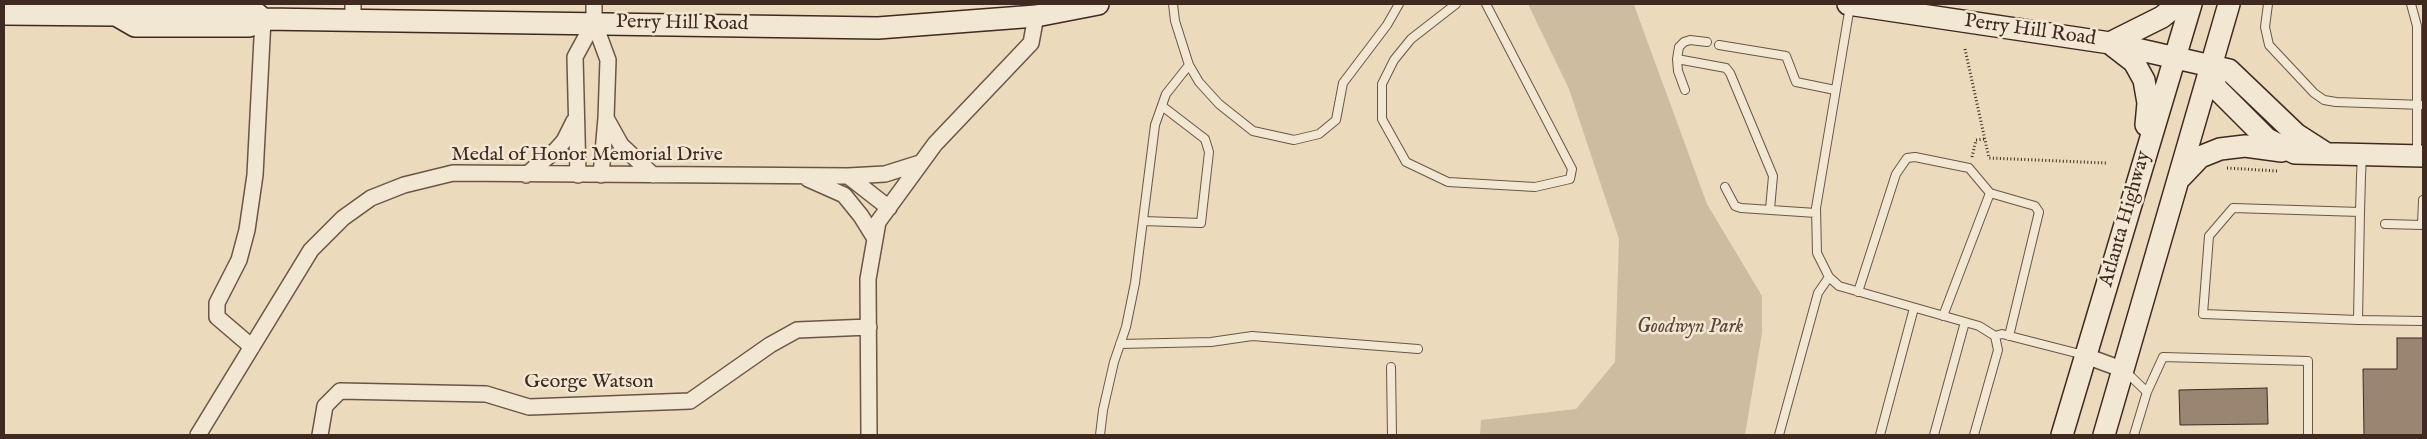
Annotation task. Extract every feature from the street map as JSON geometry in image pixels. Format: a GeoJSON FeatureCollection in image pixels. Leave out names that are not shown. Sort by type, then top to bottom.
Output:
{"type":"FeatureCollection","features":[{"type":"Feature","properties":{"kind":"main road","name":"Perry Hill Road"},"geometry":{"type":"LineString","coordinates":[[4,14],[132,8],[251,9],[263,19],[353,12],[594,13],[878,28],[1036,16],[1098,4]]}},
{"type":"Feature","properties":{"kind":"main road","name":"Perry Hill Road"},"geometry":{"type":"LineString","coordinates":[[1849,4],[2110,43],[2229,70],[2296,134],[2324,152]]}},
{"type":"Feature","properties":{"kind":"main road"},"geometry":{"type":"LineString","coordinates":[[2144,159],[2148,103],[2144,80],[2134,62],[2110,43],[2162,17],[2178,4]]}},
{"type":"Feature","properties":{"kind":"main road","name":"Atlanta Highway"},"geometry":{"type":"LineString","coordinates":[[2062,435],[2191,4]]}},
{"type":"Feature","properties":{"kind":"main road","name":"Atlanta Highway"},"geometry":{"type":"LineString","coordinates":[[2104,435],[2229,4]]}},
{"type":"Feature","properties":{"kind":"main road"},"geometry":{"type":"LineString","coordinates":[[2211,65],[2216,88],[2267,139],[2295,153]]}},
{"type":"Feature","properties":{"kind":"main road"},"geometry":{"type":"LineString","coordinates":[[2179,179],[2200,157],[2220,149],[2245,146],[2295,153],[2324,152],[2420,156]]}},
{"type":"Feature","properties":{"kind":"street"},"geometry":{"type":"LineString","coordinates":[[594,13],[608,60],[606,118],[601,175]]}},
{"type":"Feature","properties":{"kind":"street"},"geometry":{"type":"LineString","coordinates":[[578,175],[575,120],[575,57],[594,13]]}},
{"type":"Feature","properties":{"kind":"street"},"geometry":{"type":"LineString","coordinates":[[869,435],[868,279],[878,222],[935,144],[1031,43],[1036,16]]}},
{"type":"Feature","properties":{"kind":"street"},"geometry":{"type":"LineString","coordinates":[[252,347],[216,317],[217,303],[239,260],[247,230],[255,175],[263,19]]}},
{"type":"Feature","properties":{"kind":"street"},"geometry":{"type":"LineString","coordinates":[[606,118],[621,144],[653,175]]}},
{"type":"Feature","properties":{"kind":"street"},"geometry":{"type":"LineString","coordinates":[[526,175],[556,150],[564,141],[575,120]]}},
{"type":"Feature","properties":{"kind":"street","name":"Medal of Honor Memorial Drive"},"geometry":{"type":"LineString","coordinates":[[198,435],[311,250],[343,218],[371,198],[404,185],[453,173],[804,177],[886,174],[920,164]]}},
{"type":"Feature","properties":{"kind":"street"},"geometry":{"type":"LineString","coordinates":[[848,176],[889,208]]}},
{"type":"Feature","properties":{"kind":"street","name":"Medal of Honor Memorial Drive"},"geometry":{"type":"LineString","coordinates":[[804,177],[844,195],[862,216],[874,237]]}},
{"type":"Feature","properties":{"kind":"street","name":"George Watson"},"geometry":{"type":"LineString","coordinates":[[320,435],[324,406],[340,391],[486,394],[529,407],[690,402],[770,345],[797,330],[869,327]]}},
{"type":"Feature","properties":{"kind":"street"},"geometry":{"type":"LineString","coordinates":[[2086,356],[2124,370]]}},
{"type":"Feature","properties":{"kind":"lane"},"geometry":{"type":"LineString","coordinates":[[1173,4],[1189,65],[1200,82],[1219,104],[1253,131],[1294,140],[1319,134],[1336,120],[1344,83],[1387,25],[1399,4]]}},
{"type":"Feature","properties":{"kind":"lane"},"geometry":{"type":"LineString","coordinates":[[1456,4],[1411,39],[1394,60],[1382,84],[1382,119],[1406,162],[1448,182],[1535,187],[1570,179],[1572,169],[1486,4]]}},
{"type":"Feature","properties":{"kind":"lane"},"geometry":{"type":"LineString","coordinates":[[1849,4],[1816,213],[1817,254],[1829,277],[1839,286],[1979,326],[1995,336],[1998,350],[1974,435]]}},
{"type":"Feature","properties":{"kind":"lane"},"geometry":{"type":"LineString","coordinates":[[2268,4],[2265,27],[2270,45],[2314,93],[2324,100],[2420,105]]}},
{"type":"Feature","properties":{"kind":"lane"},"geometry":{"type":"LineString","coordinates":[[2411,4],[2416,26],[2420,105],[2420,156]]}},
{"type":"Feature","properties":{"kind":"lane"},"geometry":{"type":"LineString","coordinates":[[1685,90],[1678,71],[1677,58],[1679,47],[1684,42],[1690,40],[1707,42]]}},
{"type":"Feature","properties":{"kind":"lane"},"geometry":{"type":"LineString","coordinates":[[1719,45],[1786,56],[1796,82],[1835,90]]}},
{"type":"Feature","properties":{"kind":"lane"},"geometry":{"type":"LineString","coordinates":[[1677,58],[1726,68],[1730,73],[1773,176],[1770,209]]}},
{"type":"Feature","properties":{"kind":"lane"},"geometry":{"type":"LineString","coordinates":[[1100,435],[1103,410],[1126,327],[1135,283],[1155,125],[1166,94],[1189,65]]}},
{"type":"Feature","properties":{"kind":"lane"},"geometry":{"type":"LineString","coordinates":[[1143,222],[1201,223],[1209,152],[1205,139],[1162,106]]}},
{"type":"Feature","properties":{"kind":"lane"},"geometry":{"type":"LineString","coordinates":[[2358,320],[2362,154]]}},
{"type":"Feature","properties":{"kind":"lane"},"geometry":{"type":"LineString","coordinates":[[1858,292],[1896,174],[1907,158],[1915,157],[1969,168],[1990,193],[2035,206],[2039,212],[2009,336]]}},
{"type":"Feature","properties":{"kind":"lane"},"geometry":{"type":"LineString","coordinates":[[1725,187],[1735,206],[1741,208],[1816,213]]}},
{"type":"Feature","properties":{"kind":"lane"},"geometry":{"type":"LineString","coordinates":[[1943,316],[1990,193]]}},
{"type":"Feature","properties":{"kind":"lane"},"geometry":{"type":"LineString","coordinates":[[2385,224],[2422,225],[2423,200]]}},
{"type":"Feature","properties":{"kind":"lane"},"geometry":{"type":"LineString","coordinates":[[2360,212],[2233,208],[2209,236],[2203,314],[2423,321]]}},
{"type":"Feature","properties":{"kind":"lane"},"geometry":{"type":"LineString","coordinates":[[1779,435],[1818,294],[1829,277]]}},
{"type":"Feature","properties":{"kind":"lane"},"geometry":{"type":"LineString","coordinates":[[1880,435],[1914,308]]}},
{"type":"Feature","properties":{"kind":"lane"},"geometry":{"type":"LineString","coordinates":[[1934,435],[1965,322]]}},
{"type":"Feature","properties":{"kind":"lane"},"geometry":{"type":"LineString","coordinates":[[1995,336],[2002,334],[2086,356]]}},
{"type":"Feature","properties":{"kind":"lane"},"geometry":{"type":"LineString","coordinates":[[1120,344],[1211,342],[1252,336],[1418,349]]}},
{"type":"Feature","properties":{"kind":"lane"},"geometry":{"type":"LineString","coordinates":[[2134,435],[2147,392],[2163,357],[2308,361],[2308,435]]}},
{"type":"Feature","properties":{"kind":"lane"},"geometry":{"type":"LineString","coordinates":[[1392,367],[1392,435]]}},
{"type":"Feature","properties":{"kind":"lane"},"geometry":{"type":"LineString","coordinates":[[2124,370],[2147,392]]}},
{"type":"Feature","properties":{"kind":"path"},"geometry":{"type":"LineString","coordinates":[[1965,49],[1989,158],[2106,164]]}},
{"type":"Feature","properties":{"kind":"path"},"geometry":{"type":"LineString","coordinates":[[1969,168],[1976,140],[1985,139]]}},
{"type":"Feature","properties":{"kind":"path"},"geometry":{"type":"LineString","coordinates":[[2225,168],[2277,171]]}},
{"type":"Feature","properties":{"kind":"green space","name":"Goodwyn Park"},"geometry":{"type":"Polygon","coordinates":[[[1528,4],[1634,5],[1707,204],[1762,296],[1762,333],[1745,435],[1480,435],[1481,420],[1576,409],[1615,362],[1619,239],[1569,89],[1528,4]]]}},
{"type":"Feature","properties":{"kind":"building"},"geometry":{"type":"Polygon","coordinates":[[[2397,338],[2423,338],[2423,435],[2364,435],[2363,369],[2397,369],[2397,338]]]}},
{"type":"Feature","properties":{"kind":"building"},"geometry":{"type":"Polygon","coordinates":[[[2267,388],[2268,424],[2180,425],[2179,390],[2267,388]]]}}]}
